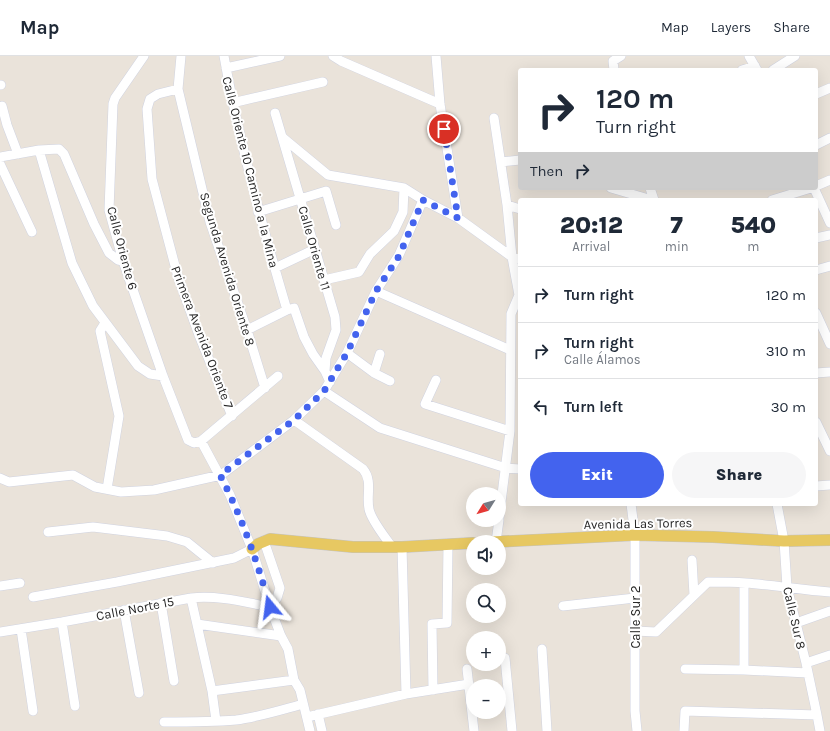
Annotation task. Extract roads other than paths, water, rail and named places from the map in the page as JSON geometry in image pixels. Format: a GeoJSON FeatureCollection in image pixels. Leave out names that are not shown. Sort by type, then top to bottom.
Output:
{"type":"FeatureCollection","features":[{"type":"Feature","properties":{"kind":"main road","name":"Avenida Las Torres"},"geometry":{"type":"LineString","coordinates":[[506,541],[635,535],[784,541],[830,540]]}},
{"type":"Feature","properties":{"kind":"main road"},"geometry":{"type":"LineString","coordinates":[[252,549],[258,544],[270,539],[353,547],[397,547],[466,543]]}},
{"type":"Feature","properties":{"kind":"street","name":"Calle Oriente 6"},"geometry":{"type":"LineString","coordinates":[[144,56],[115,98],[113,104],[110,210],[123,261],[163,376],[188,440],[194,443],[201,441]]}},
{"type":"Feature","properties":{"kind":"street","name":"Segunda Avenida Oriente 8"},"geometry":{"type":"LineString","coordinates":[[181,56],[178,89],[210,222],[265,388]]}},
{"type":"Feature","properties":{"kind":"street","name":"Calle Oriente 10 Camino a la Mina"},"geometry":{"type":"LineString","coordinates":[[224,56],[232,103],[258,212],[275,268],[291,310],[304,337],[313,354],[325,371]]}},
{"type":"Feature","properties":{"kind":"street"},"geometry":{"type":"LineString","coordinates":[[226,68],[280,56]]}},
{"type":"Feature","properties":{"kind":"street"},"geometry":{"type":"LineString","coordinates":[[436,56],[440,104],[458,218]]}},
{"type":"Feature","properties":{"kind":"street"},"geometry":{"type":"LineString","coordinates":[[614,66],[621,56]]}},
{"type":"Feature","properties":{"kind":"street"},"geometry":{"type":"LineString","coordinates":[[749,56],[756,68]]}},
{"type":"Feature","properties":{"kind":"street"},"geometry":{"type":"LineString","coordinates":[[776,68],[795,56]]}},
{"type":"Feature","properties":{"kind":"street"},"geometry":{"type":"LineString","coordinates":[[338,58],[440,104]]}},
{"type":"Feature","properties":{"kind":"street"},"geometry":{"type":"LineString","coordinates":[[232,103],[323,82]]}},
{"type":"Feature","properties":{"kind":"street"},"geometry":{"type":"LineString","coordinates":[[818,93],[830,88]]}},
{"type":"Feature","properties":{"kind":"street","name":"Primera Avenida Oriente 7"},"geometry":{"type":"LineString","coordinates":[[178,89],[158,94],[150,99],[147,109],[152,179],[178,277],[199,335],[232,416]]}},
{"type":"Feature","properties":{"kind":"street"},"geometry":{"type":"LineString","coordinates":[[2,106],[6,125],[18,154]]}},
{"type":"Feature","properties":{"kind":"street","name":"Calle Oriente 11"},"geometry":{"type":"LineString","coordinates":[[275,113],[335,317],[336,330],[326,358],[325,371]]}},
{"type":"Feature","properties":{"kind":"street"},"geometry":{"type":"LineString","coordinates":[[494,118],[518,276]]}},
{"type":"Feature","properties":{"kind":"street"},"geometry":{"type":"LineString","coordinates":[[282,137],[328,175],[404,188],[423,200],[458,218],[516,258]]}},
{"type":"Feature","properties":{"kind":"street"},"geometry":{"type":"LineString","coordinates":[[818,143],[830,138]]}},
{"type":"Feature","properties":{"kind":"street"},"geometry":{"type":"LineString","coordinates":[[0,157],[39,150],[59,149],[64,154],[94,224],[109,253],[118,260],[123,261]]}},
{"type":"Feature","properties":{"kind":"street"},"geometry":{"type":"LineString","coordinates":[[39,150],[72,263],[93,306],[138,366],[150,374],[163,376]]}},
{"type":"Feature","properties":{"kind":"street"},"geometry":{"type":"LineString","coordinates":[[501,162],[518,161]]}},
{"type":"Feature","properties":{"kind":"street"},"geometry":{"type":"LineString","coordinates":[[0,164],[32,232]]}},
{"type":"Feature","properties":{"kind":"street"},"geometry":{"type":"LineString","coordinates":[[818,185],[830,180]]}},
{"type":"Feature","properties":{"kind":"street"},"geometry":{"type":"LineString","coordinates":[[324,280],[359,272],[370,254],[394,230],[403,212],[404,188]]}},
{"type":"Feature","properties":{"kind":"street"},"geometry":{"type":"LineString","coordinates":[[618,190],[646,198]]}},
{"type":"Feature","properties":{"kind":"street"},"geometry":{"type":"LineString","coordinates":[[778,198],[804,190]]}},
{"type":"Feature","properties":{"kind":"street"},"geometry":{"type":"LineString","coordinates":[[815,190],[830,223]]}},
{"type":"Feature","properties":{"kind":"street"},"geometry":{"type":"LineString","coordinates":[[258,212],[326,191],[336,225]]}},
{"type":"Feature","properties":{"kind":"street"},"geometry":{"type":"LineString","coordinates":[[0,478],[9,482],[73,475],[94,487],[121,492],[154,490],[220,475],[294,420],[324,391],[347,353],[376,291],[399,256],[423,200]]}},
{"type":"Feature","properties":{"kind":"street"},"geometry":{"type":"LineString","coordinates":[[507,205],[518,208]]}},
{"type":"Feature","properties":{"kind":"street"},"geometry":{"type":"LineString","coordinates":[[818,238],[830,235]]}},
{"type":"Feature","properties":{"kind":"street"},"geometry":{"type":"LineString","coordinates":[[275,268],[315,249]]}},
{"type":"Feature","properties":{"kind":"street"},"geometry":{"type":"LineString","coordinates":[[818,269],[830,266]]}},
{"type":"Feature","properties":{"kind":"street"},"geometry":{"type":"LineString","coordinates":[[376,291],[510,350]]}},
{"type":"Feature","properties":{"kind":"street"},"geometry":{"type":"LineString","coordinates":[[503,487],[510,431],[511,314],[518,299]]}},
{"type":"Feature","properties":{"kind":"street"},"geometry":{"type":"LineString","coordinates":[[247,330],[291,310]]}},
{"type":"Feature","properties":{"kind":"street"},"geometry":{"type":"LineString","coordinates":[[818,317],[830,344]]}},
{"type":"Feature","properties":{"kind":"street"},"geometry":{"type":"LineString","coordinates":[[106,323],[100,331],[119,416],[107,489]]}},
{"type":"Feature","properties":{"kind":"street"},"geometry":{"type":"LineString","coordinates":[[347,353],[374,373],[390,381]]}},
{"type":"Feature","properties":{"kind":"street"},"geometry":{"type":"LineString","coordinates":[[374,373],[380,354]]}},
{"type":"Feature","properties":{"kind":"street"},"geometry":{"type":"LineString","coordinates":[[325,371],[330,382]]}},
{"type":"Feature","properties":{"kind":"street"},"geometry":{"type":"LineString","coordinates":[[818,373],[830,372]]}},
{"type":"Feature","properties":{"kind":"street"},"geometry":{"type":"LineString","coordinates":[[278,376],[201,441],[230,495],[252,549],[270,607],[281,636],[288,649],[294,680],[300,690],[310,731]]}},
{"type":"Feature","properties":{"kind":"street"},"geometry":{"type":"LineString","coordinates":[[436,380],[425,404],[510,431]]}},
{"type":"Feature","properties":{"kind":"street"},"geometry":{"type":"LineString","coordinates":[[324,391],[380,428],[506,468],[518,469]]}},
{"type":"Feature","properties":{"kind":"street"},"geometry":{"type":"LineString","coordinates":[[294,420],[363,469],[368,475],[369,510],[397,547],[406,694]]}},
{"type":"Feature","properties":{"kind":"street"},"geometry":{"type":"LineString","coordinates":[[818,426],[830,450]]}},
{"type":"Feature","properties":{"kind":"street"},"geometry":{"type":"LineString","coordinates":[[818,486],[830,485]]}},
{"type":"Feature","properties":{"kind":"street","name":"Calle Sur 2"},"geometry":{"type":"LineString","coordinates":[[632,506],[635,535],[635,711],[637,731]]}},
{"type":"Feature","properties":{"kind":"street","name":"Calle Sur 8"},"geometry":{"type":"LineString","coordinates":[[776,506],[784,541],[787,587],[806,663],[820,731]]}},
{"type":"Feature","properties":{"kind":"street"},"geometry":{"type":"LineString","coordinates":[[48,532],[93,527],[167,536],[187,542],[214,563]]}},
{"type":"Feature","properties":{"kind":"street"},"geometry":{"type":"LineString","coordinates":[[264,541],[280,588],[277,598],[270,607]]}},
{"type":"Feature","properties":{"kind":"street"},"geometry":{"type":"LineString","coordinates":[[433,690],[432,624],[447,623],[448,544]]}},
{"type":"Feature","properties":{"kind":"street"},"geometry":{"type":"LineString","coordinates":[[33,597],[214,563],[234,558],[252,549]]}},
{"type":"Feature","properties":{"kind":"street"},"geometry":{"type":"LineString","coordinates":[[692,560],[694,595]]}},
{"type":"Feature","properties":{"kind":"street"},"geometry":{"type":"LineString","coordinates":[[635,631],[656,632],[708,582],[744,583],[830,592]]}},
{"type":"Feature","properties":{"kind":"street"},"geometry":{"type":"LineString","coordinates":[[0,586],[20,583]]}},
{"type":"Feature","properties":{"kind":"street"},"geometry":{"type":"LineString","coordinates":[[744,583],[744,670]]}},
{"type":"Feature","properties":{"kind":"street"},"geometry":{"type":"LineString","coordinates":[[191,598],[212,691],[216,721]]}},
{"type":"Feature","properties":{"kind":"street","name":"Calle Norte 15"},"geometry":{"type":"LineString","coordinates":[[0,632],[191,598],[221,598],[270,607]]}},
{"type":"Feature","properties":{"kind":"street"},"geometry":{"type":"LineString","coordinates":[[563,606],[635,598]]}},
{"type":"Feature","properties":{"kind":"street"},"geometry":{"type":"LineString","coordinates":[[161,603],[174,681]]}},
{"type":"Feature","properties":{"kind":"street"},"geometry":{"type":"LineString","coordinates":[[124,610],[139,692]]}},
{"type":"Feature","properties":{"kind":"street"},"geometry":{"type":"LineString","coordinates":[[796,623],[830,611]]}},
{"type":"Feature","properties":{"kind":"street"},"geometry":{"type":"LineString","coordinates":[[62,622],[75,706]]}},
{"type":"Feature","properties":{"kind":"street"},"geometry":{"type":"LineString","coordinates":[[197,624],[281,636]]}},
{"type":"Feature","properties":{"kind":"street"},"geometry":{"type":"LineString","coordinates":[[21,629],[33,711]]}},
{"type":"Feature","properties":{"kind":"street"},"geometry":{"type":"LineString","coordinates":[[542,649],[547,731]]}},
{"type":"Feature","properties":{"kind":"street"},"geometry":{"type":"LineString","coordinates":[[806,663],[830,655]]}},
{"type":"Feature","properties":{"kind":"street"},"geometry":{"type":"LineString","coordinates":[[506,668],[512,731]]}},
{"type":"Feature","properties":{"kind":"street"},"geometry":{"type":"LineString","coordinates":[[685,669],[808,673]]}},
{"type":"Feature","properties":{"kind":"street"},"geometry":{"type":"LineString","coordinates":[[212,691],[294,680]]}},
{"type":"Feature","properties":{"kind":"street"},"geometry":{"type":"LineString","coordinates":[[307,717],[406,694],[466,684]]}},
{"type":"Feature","properties":{"kind":"street"},"geometry":{"type":"LineString","coordinates":[[164,722],[238,719],[275,712],[303,704]]}},
{"type":"Feature","properties":{"kind":"street"},"geometry":{"type":"LineString","coordinates":[[684,731],[685,710],[817,715]]}},
{"type":"Feature","properties":{"kind":"street"},"geometry":{"type":"LineString","coordinates":[[318,714],[322,731]]}},
{"type":"Feature","properties":{"kind":"street"},"geometry":{"type":"LineString","coordinates":[[473,719],[474,731]]}}]}
